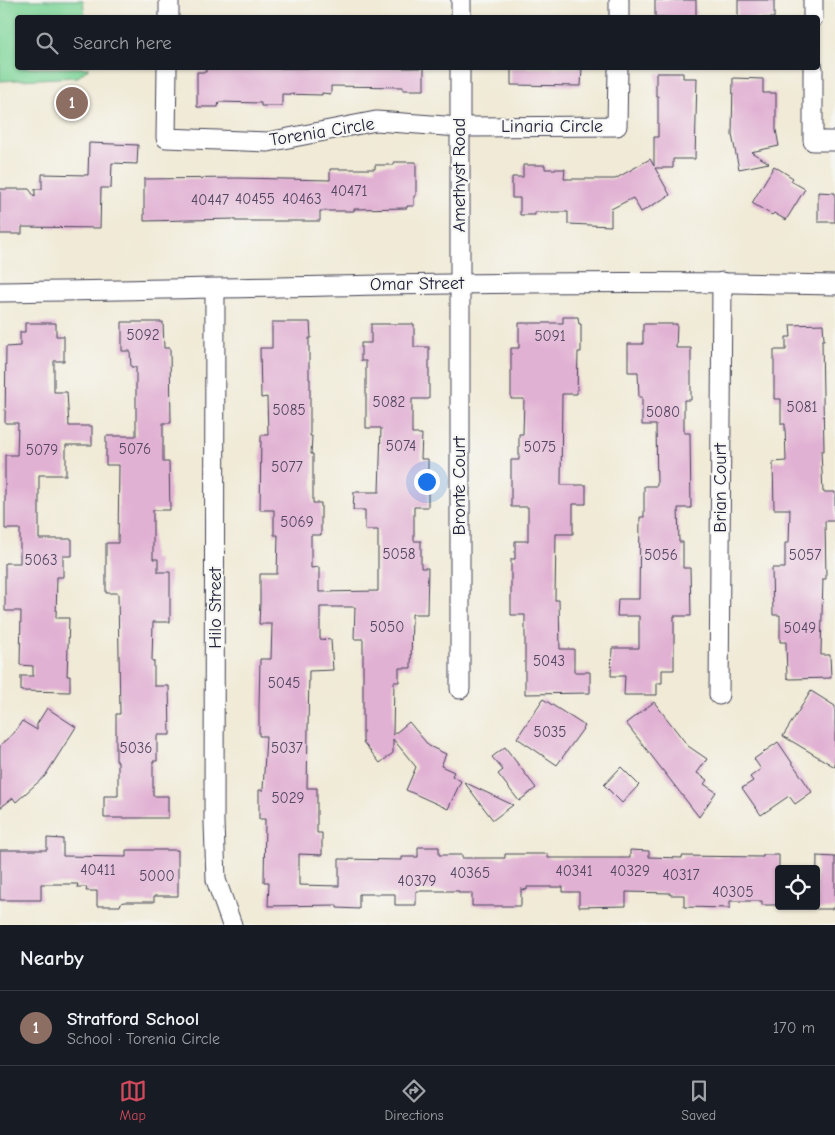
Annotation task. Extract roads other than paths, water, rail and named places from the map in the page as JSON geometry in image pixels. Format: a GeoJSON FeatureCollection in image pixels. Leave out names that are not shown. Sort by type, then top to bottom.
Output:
{"type":"FeatureCollection","features":[{"type":"Feature","properties":{"kind":"street"},"geometry":{"type":"LineString","coordinates":[[169,0],[169,15]]}},
{"type":"Feature","properties":{"kind":"street"},"geometry":{"type":"LineString","coordinates":[[461,0],[461,15]]}},
{"type":"Feature","properties":{"kind":"street"},"geometry":{"type":"LineString","coordinates":[[619,0],[619,15]]}},
{"type":"Feature","properties":{"kind":"street"},"geometry":{"type":"LineString","coordinates":[[813,0],[813,15]]}},
{"type":"Feature","properties":{"kind":"street","name":"Torenia Circle"},"geometry":{"type":"LineString","coordinates":[[168,70],[166,138],[268,142],[376,122],[459,127]]}},
{"type":"Feature","properties":{"kind":"street","name":"Amethyst Road"},"geometry":{"type":"LineString","coordinates":[[459,283],[460,70]]}},
{"type":"Feature","properties":{"kind":"street","name":"Linaria Circle"},"geometry":{"type":"LineString","coordinates":[[459,127],[617,126],[618,70]]}},
{"type":"Feature","properties":{"kind":"street"},"geometry":{"type":"LineString","coordinates":[[813,70],[813,141],[835,141]]}},
{"type":"Feature","properties":{"kind":"street","name":"Omar Street"},"geometry":{"type":"LineString","coordinates":[[0,292],[459,283],[722,282],[835,285]]}},
{"type":"Feature","properties":{"kind":"street","name":"Brian Court"},"geometry":{"type":"LineString","coordinates":[[719,694],[722,282]]}},
{"type":"Feature","properties":{"kind":"street","name":"Bronte Court"},"geometry":{"type":"LineString","coordinates":[[459,283],[460,689]]}},
{"type":"Feature","properties":{"kind":"street","name":"Hilo Street"},"geometry":{"type":"LineString","coordinates":[[215,289],[214,822],[216,880],[232,925]]}},
{"type":"Feature","properties":{"kind":"place","name":"Stratford School"},"geometry":{"type":"Point","coordinates":[72,103]}}]}
